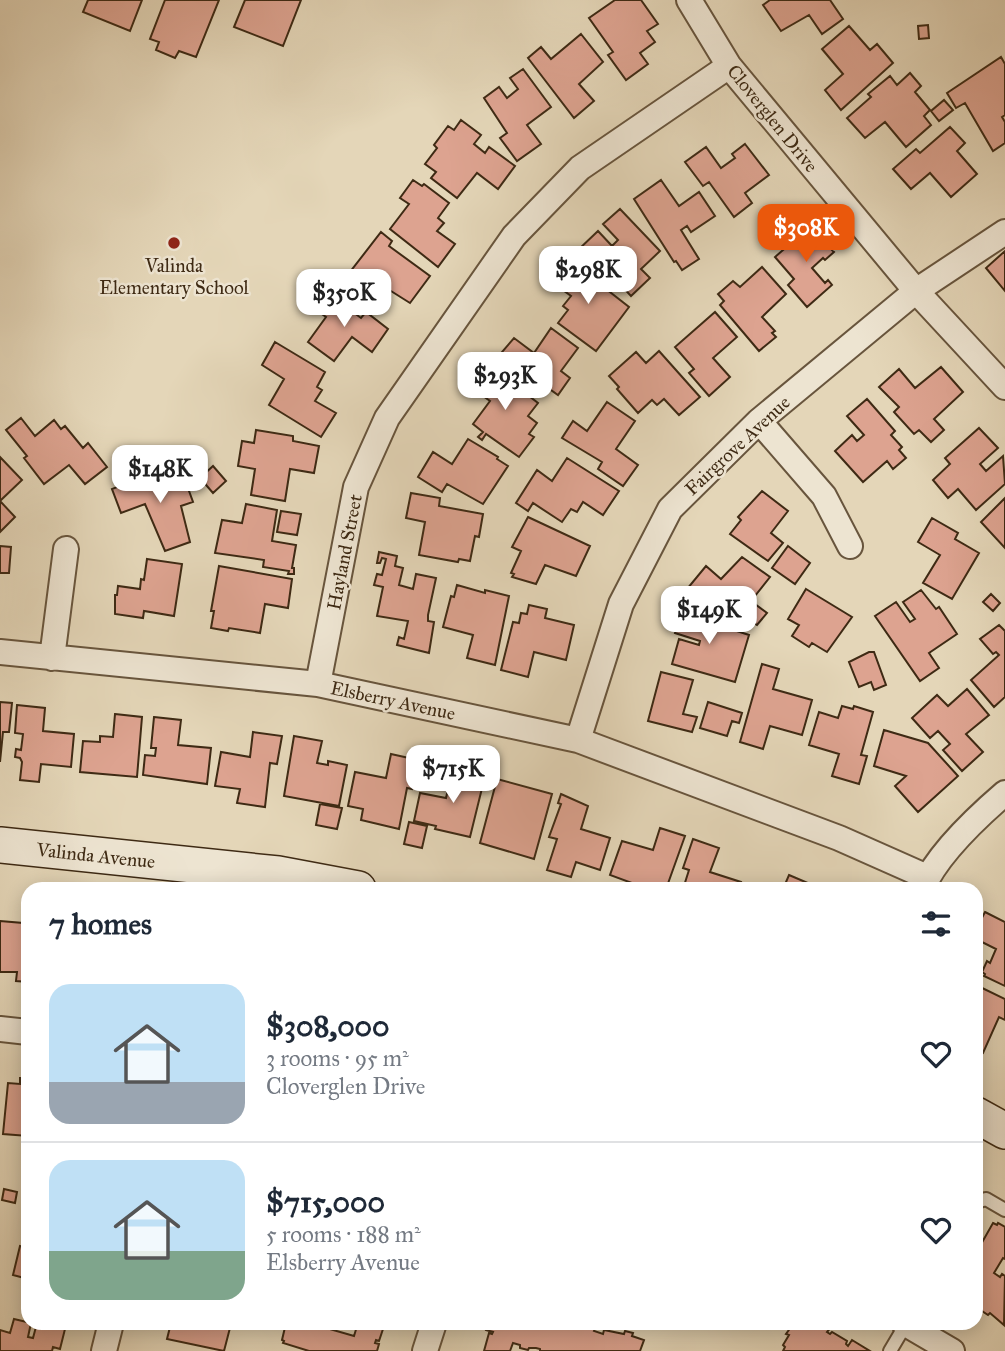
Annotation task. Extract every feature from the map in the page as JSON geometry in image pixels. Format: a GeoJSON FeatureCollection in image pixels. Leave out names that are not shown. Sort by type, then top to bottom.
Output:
{"type":"FeatureCollection","features":[{"type":"Feature","properties":{"kind":"main road","name":"Valinda Avenue"},"geometry":{"type":"LineString","coordinates":[[0,845],[278,874],[321,882]]}},
{"type":"Feature","properties":{"kind":"main road"},"geometry":{"type":"LineString","coordinates":[[983,1119],[1005,1131]]}},
{"type":"Feature","properties":{"kind":"street","name":"Cloverglen Drive"},"geometry":{"type":"LineString","coordinates":[[689,0],[729,66],[916,291],[1005,387]]}},
{"type":"Feature","properties":{"kind":"street","name":"Hayland Street"},"geometry":{"type":"LineString","coordinates":[[318,684],[356,487],[387,418],[514,236],[580,168],[729,66]]}},
{"type":"Feature","properties":{"kind":"street","name":"Fairgrove Avenue"},"geometry":{"type":"LineString","coordinates":[[578,740],[621,604],[670,509],[759,421],[916,291],[1005,232]]}},
{"type":"Feature","properties":{"kind":"street"},"geometry":{"type":"LineString","coordinates":[[759,421],[824,496],[850,546]]}},
{"type":"Feature","properties":{"kind":"street"},"geometry":{"type":"LineString","coordinates":[[52,658],[66,549]]}},
{"type":"Feature","properties":{"kind":"street","name":"Elsberry Avenue"},"geometry":{"type":"LineString","coordinates":[[0,652],[318,684],[578,740],[839,838],[923,882]]}},
{"type":"Feature","properties":{"kind":"street"},"geometry":{"type":"LineString","coordinates":[[926,882],[975,819],[1005,793]]}},
{"type":"Feature","properties":{"kind":"street"},"geometry":{"type":"LineString","coordinates":[[0,1029],[21,1030]]}},
{"type":"Feature","properties":{"kind":"street"},"geometry":{"type":"LineString","coordinates":[[104,1351],[109,1330]]}},
{"type":"Feature","properties":{"kind":"street"},"geometry":{"type":"LineString","coordinates":[[425,1351],[432,1330]]}},
{"type":"Feature","properties":{"kind":"street"},"geometry":{"type":"LineString","coordinates":[[915,1330],[952,1351]]}},
{"type":"Feature","properties":{"kind":"lane"},"geometry":{"type":"LineString","coordinates":[[983,1200],[1005,1210]]}},
{"type":"Feature","properties":{"kind":"lane"},"geometry":{"type":"LineString","coordinates":[[890,1351],[902,1330]]}},
{"type":"Feature","properties":{"kind":"building"},"geometry":{"type":"Polygon","coordinates":[[[88,0],[142,0],[130,31],[83,12],[88,0]]]}},
{"type":"Feature","properties":{"kind":"building"},"geometry":{"type":"Polygon","coordinates":[[[165,0],[219,0],[196,57],[179,51],[175,58],[156,50],[159,42],[150,39],[165,0]]]}},
{"type":"Feature","properties":{"kind":"building"},"geometry":{"type":"Polygon","coordinates":[[[245,0],[301,0],[283,46],[234,27],[245,0]]]}},
{"type":"Feature","properties":{"kind":"building"},"geometry":{"type":"Polygon","coordinates":[[[615,0],[641,0],[658,24],[647,31],[655,42],[640,53],[648,64],[626,80],[608,55],[613,52],[589,18],[615,0]]]}},
{"type":"Feature","properties":{"kind":"building"},"geometry":{"type":"Polygon","coordinates":[[[770,0],[830,0],[843,19],[822,34],[809,15],[781,31],[763,5],[770,0]]]}},
{"type":"Feature","properties":{"kind":"building"},"geometry":{"type":"Polygon","coordinates":[[[928,25],[929,38],[919,39],[918,26],[928,25]]]}},
{"type":"Feature","properties":{"kind":"building"},"geometry":{"type":"Polygon","coordinates":[[[849,26],[870,50],[877,44],[893,63],[841,110],[825,90],[843,74],[822,49],[849,26]]]}},
{"type":"Feature","properties":{"kind":"building"},"geometry":{"type":"Polygon","coordinates":[[[581,34],[603,62],[579,84],[594,101],[574,118],[528,58],[541,47],[551,59],[581,34]]]}},
{"type":"Feature","properties":{"kind":"building"},"geometry":{"type":"Polygon","coordinates":[[[1001,57],[1005,64],[1005,115],[1002,117],[1005,122],[1005,143],[993,151],[965,103],[956,108],[947,93],[1001,57]]]}},
{"type":"Feature","properties":{"kind":"building"},"geometry":{"type":"Polygon","coordinates":[[[523,69],[551,107],[527,125],[541,144],[517,161],[500,138],[507,133],[484,98],[499,87],[507,98],[518,89],[510,78],[523,69]]]}},
{"type":"Feature","properties":{"kind":"building"},"geometry":{"type":"Polygon","coordinates":[[[910,73],[921,86],[915,92],[930,110],[924,116],[931,125],[906,147],[885,122],[865,138],[847,118],[871,97],[868,94],[890,76],[897,85],[910,73]]]}},
{"type":"Feature","properties":{"kind":"building"},"geometry":{"type":"Polygon","coordinates":[[[944,100],[953,110],[939,121],[931,111],[944,100]]]}},
{"type":"Feature","properties":{"kind":"building"},"geometry":{"type":"Polygon","coordinates":[[[461,120],[481,135],[474,144],[485,153],[489,147],[515,166],[498,189],[477,173],[457,198],[431,178],[436,172],[425,164],[437,148],[434,145],[448,126],[454,130],[461,120]]]}},
{"type":"Feature","properties":{"kind":"building"},"geometry":{"type":"Polygon","coordinates":[[[950,127],[965,143],[957,151],[977,174],[951,197],[930,173],[911,189],[893,169],[916,149],[920,153],[950,127]]]}},
{"type":"Feature","properties":{"kind":"building"},"geometry":{"type":"Polygon","coordinates":[[[745,144],[769,175],[745,193],[752,203],[734,217],[709,182],[703,186],[685,162],[706,147],[721,168],[735,158],[732,154],[745,144]]]}},
{"type":"Feature","properties":{"kind":"building"},"geometry":{"type":"Polygon","coordinates":[[[413,180],[422,186],[424,184],[449,203],[438,218],[444,223],[437,231],[455,244],[438,267],[390,229],[409,204],[400,198],[413,180]]]}},
{"type":"Feature","properties":{"kind":"building"},"geometry":{"type":"Polygon","coordinates":[[[661,180],[679,206],[699,192],[715,216],[691,232],[687,226],[681,230],[699,259],[682,270],[676,261],[674,262],[634,199],[661,180]]]}},
{"type":"Feature","properties":{"kind":"building"},"geometry":{"type":"Polygon","coordinates":[[[620,209],[660,251],[641,269],[650,278],[631,296],[606,269],[601,273],[597,271],[578,250],[598,231],[612,246],[618,240],[603,224],[620,209]]]}},
{"type":"Feature","properties":{"kind":"building"},"geometry":{"type":"Polygon","coordinates":[[[813,224],[834,252],[812,268],[825,283],[828,280],[832,285],[807,307],[788,285],[794,279],[775,257],[813,224]]]}},
{"type":"Feature","properties":{"kind":"building"},"geometry":{"type":"Polygon","coordinates":[[[381,232],[392,241],[389,246],[430,276],[410,303],[383,286],[370,303],[365,299],[361,304],[347,293],[350,289],[343,281],[381,232]]]}},
{"type":"Feature","properties":{"kind":"building"},"geometry":{"type":"Polygon","coordinates":[[[1005,251],[1005,291],[986,268],[1005,251]]]}},
{"type":"Feature","properties":{"kind":"building"},"geometry":{"type":"Polygon","coordinates":[[[569,260],[629,307],[596,351],[558,323],[568,310],[563,306],[571,296],[552,282],[569,260]]]}},
{"type":"Feature","properties":{"kind":"building"},"geometry":{"type":"Polygon","coordinates":[[[762,267],[786,294],[762,317],[775,331],[772,333],[776,337],[759,351],[720,305],[724,301],[718,294],[733,281],[740,287],[762,267]]]}},
{"type":"Feature","properties":{"kind":"building"},"geometry":{"type":"Polygon","coordinates":[[[327,293],[361,318],[366,312],[388,329],[372,352],[352,337],[334,361],[308,342],[326,317],[315,309],[327,293]]]}},
{"type":"Feature","properties":{"kind":"building"},"geometry":{"type":"Polygon","coordinates":[[[715,312],[737,337],[713,358],[730,377],[709,396],[689,373],[694,369],[675,347],[715,312]]]}},
{"type":"Feature","properties":{"kind":"building"},"geometry":{"type":"Polygon","coordinates":[[[551,328],[578,348],[561,371],[570,378],[558,395],[548,388],[544,394],[496,359],[514,338],[534,353],[551,328]]]}},
{"type":"Feature","properties":{"kind":"building"},"geometry":{"type":"Polygon","coordinates":[[[275,342],[325,372],[317,387],[322,390],[315,401],[336,413],[321,437],[269,405],[284,379],[262,365],[275,342]]]}},
{"type":"Feature","properties":{"kind":"building"},"geometry":{"type":"Polygon","coordinates":[[[659,351],[700,397],[679,415],[664,399],[657,405],[652,400],[638,413],[609,376],[636,352],[646,363],[659,351]]]}},
{"type":"Feature","properties":{"kind":"building"},"geometry":{"type":"Polygon","coordinates":[[[489,365],[538,403],[528,416],[537,423],[529,434],[534,437],[519,457],[486,434],[482,440],[478,437],[483,432],[473,424],[490,401],[472,388],[489,365]]]}},
{"type":"Feature","properties":{"kind":"building"},"geometry":{"type":"Polygon","coordinates":[[[941,367],[963,392],[934,419],[944,430],[931,442],[919,430],[914,434],[894,412],[899,407],[879,387],[899,369],[915,388],[941,367]]]}},
{"type":"Feature","properties":{"kind":"building"},"geometry":{"type":"Polygon","coordinates":[[[867,399],[895,431],[891,435],[902,447],[899,450],[906,458],[893,469],[887,461],[863,482],[835,451],[852,435],[857,441],[864,435],[847,416],[867,399]]]}},
{"type":"Feature","properties":{"kind":"building"},"geometry":{"type":"Polygon","coordinates":[[[607,402],[635,421],[616,449],[638,465],[623,486],[598,469],[602,462],[562,438],[573,421],[587,431],[607,402]]]}},
{"type":"Feature","properties":{"kind":"building"},"geometry":{"type":"Polygon","coordinates":[[[21,418],[35,436],[54,420],[61,429],[65,426],[83,448],[88,443],[107,467],[85,484],[69,465],[44,484],[24,458],[27,456],[6,430],[21,418]]]}},
{"type":"Feature","properties":{"kind":"building"},"geometry":{"type":"Polygon","coordinates":[[[979,428],[998,448],[980,464],[986,471],[1003,456],[1005,484],[976,510],[958,489],[948,498],[933,480],[950,464],[945,458],[979,428]]]}},
{"type":"Feature","properties":{"kind":"building"},"geometry":{"type":"Polygon","coordinates":[[[256,430],[293,436],[293,441],[319,446],[314,473],[290,469],[285,501],[251,495],[255,469],[238,466],[242,441],[254,443],[256,430]]]}},
{"type":"Feature","properties":{"kind":"building"},"geometry":{"type":"Polygon","coordinates":[[[468,439],[508,466],[483,504],[447,484],[442,492],[418,477],[433,452],[452,464],[468,439]]]}},
{"type":"Feature","properties":{"kind":"building"},"geometry":{"type":"Polygon","coordinates":[[[0,457],[22,480],[0,501],[0,457]]]}},
{"type":"Feature","properties":{"kind":"building"},"geometry":{"type":"Polygon","coordinates":[[[567,458],[619,491],[603,515],[583,502],[577,512],[571,509],[562,522],[533,503],[528,511],[516,503],[537,470],[552,481],[567,458]]]}},
{"type":"Feature","properties":{"kind":"building"},"geometry":{"type":"Polygon","coordinates":[[[213,466],[226,481],[213,493],[200,478],[213,466]]]}},
{"type":"Feature","properties":{"kind":"building"},"geometry":{"type":"Polygon","coordinates":[[[181,469],[193,502],[181,506],[190,542],[165,551],[145,504],[121,513],[112,489],[140,478],[142,484],[181,469]]]}},
{"type":"Feature","properties":{"kind":"building"},"geometry":{"type":"Polygon","coordinates":[[[762,491],[788,511],[771,533],[783,543],[768,561],[730,534],[741,520],[738,517],[762,491]]]}},
{"type":"Feature","properties":{"kind":"building"},"geometry":{"type":"Polygon","coordinates":[[[411,493],[440,498],[439,506],[483,514],[479,537],[475,536],[470,561],[459,559],[458,562],[419,555],[425,522],[406,518],[411,493]]]}},
{"type":"Feature","properties":{"kind":"building"},"geometry":{"type":"Polygon","coordinates":[[[1005,498],[1005,548],[981,522],[1005,498]]]}},
{"type":"Feature","properties":{"kind":"building"},"geometry":{"type":"Polygon","coordinates":[[[0,501],[15,517],[0,532],[0,501]]]}},
{"type":"Feature","properties":{"kind":"building"},"geometry":{"type":"Polygon","coordinates":[[[246,504],[277,510],[272,541],[296,545],[292,568],[294,574],[263,567],[264,560],[215,553],[222,520],[242,523],[246,504]]]}},
{"type":"Feature","properties":{"kind":"building"},"geometry":{"type":"Polygon","coordinates":[[[281,511],[301,514],[297,535],[277,532],[281,511]]]}},
{"type":"Feature","properties":{"kind":"building"},"geometry":{"type":"Polygon","coordinates":[[[528,517],[590,546],[576,576],[545,565],[536,584],[512,577],[514,574],[511,573],[521,551],[512,547],[528,517]]]}},
{"type":"Feature","properties":{"kind":"building"},"geometry":{"type":"Polygon","coordinates":[[[932,518],[958,533],[955,539],[979,553],[952,599],[923,583],[940,555],[918,542],[932,518]]]}},
{"type":"Feature","properties":{"kind":"building"},"geometry":{"type":"Polygon","coordinates":[[[0,546],[11,547],[9,573],[0,573],[0,546]]]}},
{"type":"Feature","properties":{"kind":"building"},"geometry":{"type":"Polygon","coordinates":[[[788,546],[810,563],[795,584],[772,568],[788,546]]]}},
{"type":"Feature","properties":{"kind":"building"},"geometry":{"type":"Polygon","coordinates":[[[379,552],[397,556],[395,566],[403,568],[399,585],[413,589],[416,574],[436,578],[428,615],[428,621],[434,622],[429,653],[397,645],[399,637],[404,639],[408,621],[377,616],[383,587],[374,585],[377,574],[382,575],[386,559],[382,558],[380,563],[377,563],[379,552]]]}},
{"type":"Feature","properties":{"kind":"building"},"geometry":{"type":"Polygon","coordinates":[[[742,557],[770,577],[751,601],[767,613],[757,625],[715,601],[712,606],[687,589],[706,566],[721,579],[742,557]]]}},
{"type":"Feature","properties":{"kind":"building"},"geometry":{"type":"Polygon","coordinates":[[[147,559],[182,564],[174,616],[144,611],[143,618],[115,614],[118,586],[140,589],[147,559]]]}},
{"type":"Feature","properties":{"kind":"building"},"geometry":{"type":"Polygon","coordinates":[[[219,566],[292,579],[288,608],[265,604],[260,633],[211,628],[214,611],[211,611],[219,566]]]}},
{"type":"Feature","properties":{"kind":"building"},"geometry":{"type":"Polygon","coordinates":[[[457,585],[509,596],[495,665],[467,658],[473,635],[443,627],[451,596],[454,597],[457,585]]]}},
{"type":"Feature","properties":{"kind":"building"},"geometry":{"type":"Polygon","coordinates":[[[806,589],[852,617],[827,652],[812,643],[809,647],[792,636],[799,625],[788,619],[806,589]]]}},
{"type":"Feature","properties":{"kind":"building"},"geometry":{"type":"Polygon","coordinates":[[[921,590],[936,609],[939,607],[957,634],[929,653],[939,668],[920,681],[875,616],[896,602],[910,622],[915,619],[903,602],[921,590]]]}},
{"type":"Feature","properties":{"kind":"building"},"geometry":{"type":"Polygon","coordinates":[[[991,594],[1000,603],[993,611],[983,602],[991,594]]]}},
{"type":"Feature","properties":{"kind":"building"},"geometry":{"type":"Polygon","coordinates":[[[529,605],[547,609],[545,618],[574,625],[566,660],[534,652],[528,677],[501,670],[513,622],[519,623],[521,613],[527,614],[529,605]]]}},
{"type":"Feature","properties":{"kind":"building"},"geometry":{"type":"Polygon","coordinates":[[[682,608],[723,621],[721,626],[749,635],[735,682],[672,664],[679,639],[699,645],[700,641],[675,633],[682,608]]]}},
{"type":"Feature","properties":{"kind":"building"},"geometry":{"type":"Polygon","coordinates":[[[999,625],[1005,631],[1005,697],[994,707],[971,680],[999,655],[996,652],[993,654],[980,639],[999,625]]]}},
{"type":"Feature","properties":{"kind":"building"},"geometry":{"type":"Polygon","coordinates":[[[874,652],[886,685],[874,690],[871,682],[859,687],[849,662],[874,652]]]}},
{"type":"Feature","properties":{"kind":"building"},"geometry":{"type":"Polygon","coordinates":[[[762,664],[779,669],[773,689],[812,700],[802,735],[770,726],[763,749],[740,742],[762,664]]]}},
{"type":"Feature","properties":{"kind":"building"},"geometry":{"type":"Polygon","coordinates":[[[661,672],[693,680],[683,714],[697,717],[692,732],[648,721],[661,672]]]}},
{"type":"Feature","properties":{"kind":"building"},"geometry":{"type":"Polygon","coordinates":[[[967,689],[989,715],[966,734],[983,752],[962,771],[943,750],[950,744],[938,731],[930,738],[912,718],[937,695],[948,706],[967,689]]]}},
{"type":"Feature","properties":{"kind":"building"},"geometry":{"type":"Polygon","coordinates":[[[0,702],[12,703],[9,732],[3,732],[0,762],[0,702]]]}},
{"type":"Feature","properties":{"kind":"building"},"geometry":{"type":"Polygon","coordinates":[[[708,702],[742,713],[739,723],[732,721],[727,736],[700,728],[708,702]]]}},
{"type":"Feature","properties":{"kind":"building"},"geometry":{"type":"Polygon","coordinates":[[[17,705],[45,708],[43,731],[74,734],[71,767],[41,764],[39,782],[20,780],[22,762],[15,757],[16,749],[21,750],[23,734],[15,733],[17,705]]]}},
{"type":"Feature","properties":{"kind":"building"},"geometry":{"type":"Polygon","coordinates":[[[842,706],[853,709],[854,706],[873,712],[861,755],[867,756],[859,784],[832,776],[839,754],[809,745],[819,712],[838,718],[842,706]]]}},
{"type":"Feature","properties":{"kind":"building"},"geometry":{"type":"Polygon","coordinates":[[[115,714],[142,717],[137,777],[80,772],[83,741],[100,742],[100,736],[113,737],[115,714]]]}},
{"type":"Feature","properties":{"kind":"building"},"geometry":{"type":"Polygon","coordinates":[[[154,717],[181,720],[178,745],[211,748],[207,784],[143,775],[145,755],[155,756],[156,748],[151,748],[154,717]]]}},
{"type":"Feature","properties":{"kind":"building"},"geometry":{"type":"Polygon","coordinates":[[[884,730],[928,743],[958,776],[918,812],[895,786],[906,776],[874,766],[884,730]]]}},
{"type":"Feature","properties":{"kind":"building"},"geometry":{"type":"Polygon","coordinates":[[[253,732],[282,736],[277,764],[270,763],[265,807],[237,803],[240,789],[215,786],[221,752],[250,757],[253,732]]]}},
{"type":"Feature","properties":{"kind":"building"},"geometry":{"type":"Polygon","coordinates":[[[294,736],[322,741],[317,763],[328,765],[328,761],[347,765],[339,806],[284,796],[294,736]]]}},
{"type":"Feature","properties":{"kind":"building"},"geometry":{"type":"Polygon","coordinates":[[[391,754],[418,760],[412,789],[407,788],[399,829],[361,820],[363,809],[348,806],[355,772],[386,778],[391,754]]]}},
{"type":"Feature","properties":{"kind":"building"},"geometry":{"type":"Polygon","coordinates":[[[453,768],[485,776],[470,837],[414,821],[420,793],[446,798],[453,768]]]}},
{"type":"Feature","properties":{"kind":"building"},"geometry":{"type":"Polygon","coordinates":[[[497,779],[552,794],[534,859],[480,843],[497,779]]]}},
{"type":"Feature","properties":{"kind":"building"},"geometry":{"type":"Polygon","coordinates":[[[561,794],[588,806],[581,829],[610,838],[600,870],[576,862],[571,877],[547,870],[557,839],[549,837],[561,804],[558,803],[561,794]]]}},
{"type":"Feature","properties":{"kind":"building"},"geometry":{"type":"Polygon","coordinates":[[[320,804],[342,808],[337,829],[316,825],[320,804]]]}},
{"type":"Feature","properties":{"kind":"building"},"geometry":{"type":"Polygon","coordinates":[[[409,822],[427,826],[422,848],[404,844],[409,822]]]}},
{"type":"Feature","properties":{"kind":"building"},"geometry":{"type":"Polygon","coordinates":[[[660,828],[685,836],[669,882],[629,882],[610,875],[622,841],[653,850],[660,828]]]}},
{"type":"Feature","properties":{"kind":"building"},"geometry":{"type":"Polygon","coordinates":[[[693,839],[719,848],[710,872],[741,882],[685,882],[689,870],[683,868],[693,839]]]}},
{"type":"Feature","properties":{"kind":"building"},"geometry":{"type":"Polygon","coordinates":[[[789,875],[806,882],[786,882],[789,875]]]}},
{"type":"Feature","properties":{"kind":"building"},"geometry":{"type":"Polygon","coordinates":[[[985,912],[1005,922],[1005,986],[984,976],[983,970],[987,961],[990,963],[996,949],[983,942],[985,912]]]}},
{"type":"Feature","properties":{"kind":"building"},"geometry":{"type":"Polygon","coordinates":[[[0,921],[21,923],[21,981],[16,981],[17,972],[0,972],[0,921]]]}},
{"type":"Feature","properties":{"kind":"building"},"geometry":{"type":"Polygon","coordinates":[[[983,988],[1005,999],[1005,1020],[999,1017],[983,1053],[983,988]]]}},
{"type":"Feature","properties":{"kind":"building"},"geometry":{"type":"Polygon","coordinates":[[[21,1078],[21,1135],[3,1134],[8,1083],[20,1084],[21,1078]]]}},
{"type":"Feature","properties":{"kind":"building"},"geometry":{"type":"Polygon","coordinates":[[[4,1189],[17,1192],[15,1203],[2,1200],[4,1189]]]}},
{"type":"Feature","properties":{"kind":"building"},"geometry":{"type":"Polygon","coordinates":[[[993,1223],[1005,1227],[1005,1259],[1003,1258],[994,1273],[1000,1277],[1002,1274],[1005,1276],[1004,1325],[990,1313],[988,1315],[983,1312],[983,1241],[993,1223]]]}},
{"type":"Feature","properties":{"kind":"building"},"geometry":{"type":"Polygon","coordinates":[[[20,1246],[21,1246],[21,1277],[13,1275],[20,1246]]]}},
{"type":"Feature","properties":{"kind":"building"},"geometry":{"type":"Polygon","coordinates":[[[14,1319],[21,1321],[21,1330],[30,1330],[28,1337],[33,1338],[35,1330],[65,1330],[60,1349],[53,1347],[52,1351],[0,1351],[0,1330],[10,1333],[14,1319]]]}},
{"type":"Feature","properties":{"kind":"building"},"geometry":{"type":"Polygon","coordinates":[[[169,1330],[229,1330],[224,1351],[167,1339],[169,1330]]]}},
{"type":"Feature","properties":{"kind":"building"},"geometry":{"type":"Polygon","coordinates":[[[284,1330],[333,1330],[354,1336],[356,1330],[383,1330],[379,1341],[376,1340],[375,1343],[379,1344],[377,1351],[309,1351],[283,1343],[284,1330]]]}},
{"type":"Feature","properties":{"kind":"building"},"geometry":{"type":"Polygon","coordinates":[[[486,1330],[594,1330],[603,1334],[604,1330],[624,1334],[625,1331],[644,1340],[640,1351],[540,1351],[536,1348],[520,1348],[520,1345],[513,1343],[510,1351],[484,1351],[489,1333],[493,1332],[486,1330]]]}},
{"type":"Feature","properties":{"kind":"building"},"geometry":{"type":"Polygon","coordinates":[[[789,1330],[829,1330],[827,1332],[830,1334],[832,1332],[847,1341],[848,1346],[852,1340],[870,1351],[783,1351],[783,1345],[789,1335],[786,1334],[789,1330]]]}},
{"type":"Feature","properties":{"kind":"place","name":"Valinda Elementary School"},"geometry":{"type":"Point","coordinates":[174,243]}}]}
